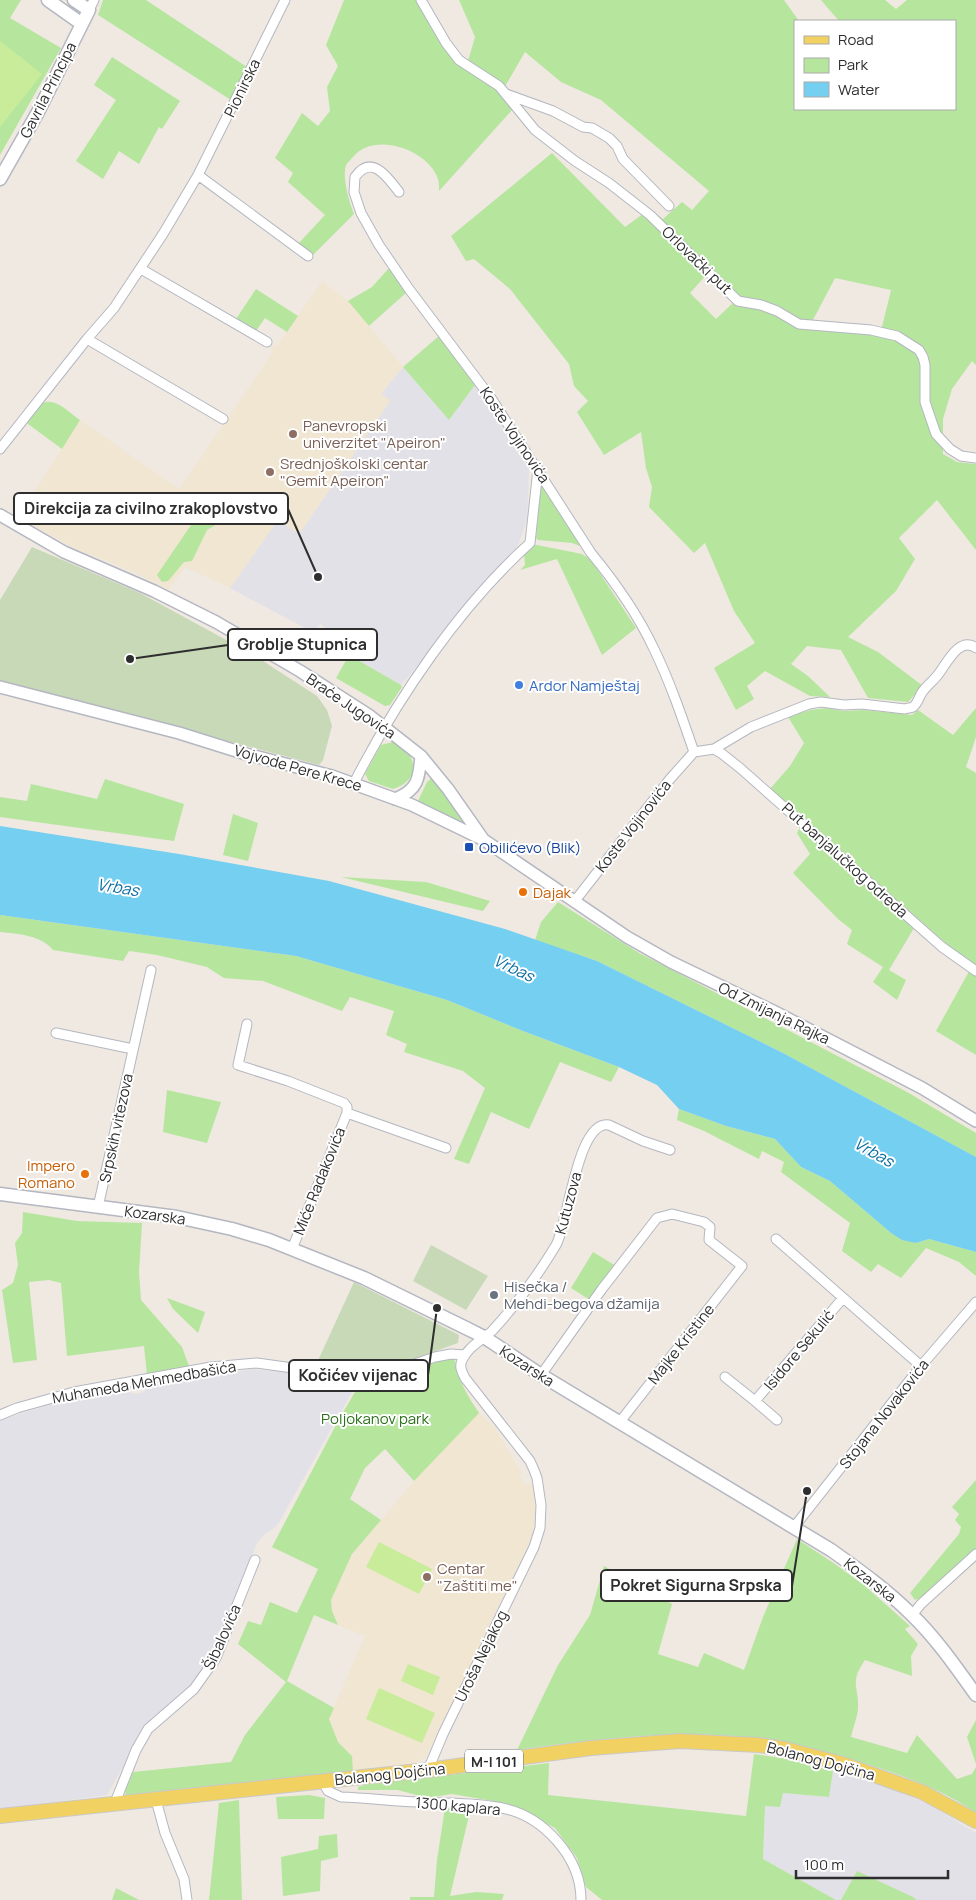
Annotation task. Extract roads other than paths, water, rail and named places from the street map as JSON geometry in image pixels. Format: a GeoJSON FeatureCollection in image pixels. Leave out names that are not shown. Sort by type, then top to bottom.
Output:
{"type":"FeatureCollection","features":[{"type":"Feature","properties":{"kind":"main road"},"geometry":{"type":"LineString","coordinates":[[48,0],[82,24]]}},
{"type":"Feature","properties":{"kind":"main road"},"geometry":{"type":"LineString","coordinates":[[74,0],[92,5]]}},
{"type":"Feature","properties":{"kind":"main road","name":"Gavrila Principa"},"geometry":{"type":"LineString","coordinates":[[0,179],[38,112],[92,5]]}},
{"type":"Feature","properties":{"kind":"main road","name":"Kozarska"},"geometry":{"type":"LineString","coordinates":[[0,1194],[162,1215],[232,1229],[292,1249],[378,1284],[484,1337],[619,1423],[831,1550],[868,1576],[912,1615],[954,1664],[976,1695]]}},
{"type":"Feature","properties":{"kind":"main road","name":"Bolanog Dojčina"},"geometry":{"type":"LineString","coordinates":[[0,1816],[428,1770],[590,1748],[680,1741],[740,1743],[785,1749],[866,1771],[922,1792],[976,1821]]}},
{"type":"Feature","properties":{"kind":"street","name":"Pionirska"},"geometry":{"type":"LineString","coordinates":[[0,448],[114,308],[141,269],[198,175],[285,0]]}},
{"type":"Feature","properties":{"kind":"street","name":"Orlovački put"},"geometry":{"type":"LineString","coordinates":[[420,0],[452,52],[479,74],[499,86],[535,130],[575,161],[610,183],[650,215],[738,301],[761,305],[777,311],[799,324],[872,330],[897,336],[919,350],[925,365],[925,402],[936,434],[950,449],[961,456],[976,458]]}},
{"type":"Feature","properties":{"kind":"street"},"geometry":{"type":"LineString","coordinates":[[506,94],[553,111],[583,127],[592,128],[609,138],[617,146],[623,159],[669,206]]}},
{"type":"Feature","properties":{"kind":"street","name":"Koste Vojinovića"},"geometry":{"type":"LineString","coordinates":[[399,192],[382,170],[371,167],[362,170],[355,177],[354,192],[356,201],[379,245],[409,289],[491,398],[591,553],[640,623],[654,648],[694,752],[670,779],[574,902]]}},
{"type":"Feature","properties":{"kind":"street"},"geometry":{"type":"LineString","coordinates":[[198,175],[308,256]]}},
{"type":"Feature","properties":{"kind":"street"},"geometry":{"type":"LineString","coordinates":[[141,269],[267,342]]}},
{"type":"Feature","properties":{"kind":"street"},"geometry":{"type":"LineString","coordinates":[[87,339],[223,419]]}},
{"type":"Feature","properties":{"kind":"street"},"geometry":{"type":"LineString","coordinates":[[354,783],[385,727],[449,634],[508,562],[530,543],[538,470]]}},
{"type":"Feature","properties":{"kind":"street","name":"Braće Jugovića"},"geometry":{"type":"LineString","coordinates":[[0,515],[64,552],[154,591],[216,622],[300,671],[370,716],[421,756],[444,784],[484,840]]}},
{"type":"Feature","properties":{"kind":"street"},"geometry":{"type":"LineString","coordinates":[[694,752],[714,749],[750,727],[809,704],[821,702],[911,708],[958,648],[967,644],[976,648]]}},
{"type":"Feature","properties":{"kind":"street","name":"Vojvode Pere Krece"},"geometry":{"type":"LineString","coordinates":[[0,687],[179,733],[246,754],[354,783],[395,798],[420,808],[484,840],[574,902]]}},
{"type":"Feature","properties":{"kind":"street","name":"Put banjalučkog odreda"},"geometry":{"type":"LineString","coordinates":[[714,749],[740,768],[942,947],[976,971]]}},
{"type":"Feature","properties":{"kind":"street"},"geometry":{"type":"LineString","coordinates":[[395,798],[408,793],[414,788],[421,756]]}},
{"type":"Feature","properties":{"kind":"street","name":"Od Zmijanja Rajka"},"geometry":{"type":"LineString","coordinates":[[574,902],[620,933],[671,962],[773,1011],[922,1088],[976,1121]]}},
{"type":"Feature","properties":{"kind":"street","name":"Srpskih vitezova"},"geometry":{"type":"LineString","coordinates":[[98,1208],[151,970]]}},
{"type":"Feature","properties":{"kind":"street","name":"Miće Radakovića"},"geometry":{"type":"LineString","coordinates":[[246,1024],[238,1065],[288,1081],[344,1103],[347,1107],[347,1113],[292,1249]]}},
{"type":"Feature","properties":{"kind":"street"},"geometry":{"type":"LineString","coordinates":[[56,1033],[133,1048]]}},
{"type":"Feature","properties":{"kind":"street","name":"Miće Radakovića"},"geometry":{"type":"LineString","coordinates":[[347,1113],[446,1148]]}},
{"type":"Feature","properties":{"kind":"street","name":"Kutuzova"},"geometry":{"type":"LineString","coordinates":[[484,1337],[522,1294],[557,1244],[565,1224],[579,1163],[590,1136],[596,1129],[604,1124],[609,1125],[643,1141],[670,1150]]}},
{"type":"Feature","properties":{"kind":"street","name":"Majke Kristine"},"geometry":{"type":"LineString","coordinates":[[541,1375],[602,1289],[656,1218],[672,1214],[704,1222],[710,1227],[710,1240],[742,1266],[619,1423]]}},
{"type":"Feature","properties":{"kind":"street","name":"Isidore Sekulić"},"geometry":{"type":"LineString","coordinates":[[776,1239],[921,1366]]}},
{"type":"Feature","properties":{"kind":"street","name":"Isidore Sekulić"},"geometry":{"type":"LineString","coordinates":[[755,1401],[843,1298]]}},
{"type":"Feature","properties":{"kind":"street","name":"Stojana Novakovića"},"geometry":{"type":"LineString","coordinates":[[794,1527],[921,1366],[976,1302]]}},
{"type":"Feature","properties":{"kind":"street"},"geometry":{"type":"LineString","coordinates":[[465,1355],[484,1337]]}},
{"type":"Feature","properties":{"kind":"street","name":"Muhameda Mehmedbašića"},"geometry":{"type":"LineString","coordinates":[[0,1415],[18,1408],[83,1390],[211,1367],[257,1363],[371,1379],[435,1357],[451,1354],[465,1355]]}},
{"type":"Feature","properties":{"kind":"street","name":"Uroša Nejakog"},"geometry":{"type":"LineString","coordinates":[[428,1770],[443,1734],[534,1547],[540,1528],[541,1517],[540,1492],[530,1460],[465,1378],[460,1365],[465,1355]]}},
{"type":"Feature","properties":{"kind":"street","name":"Isidore Sekulić"},"geometry":{"type":"LineString","coordinates":[[725,1377],[777,1420]]}},
{"type":"Feature","properties":{"kind":"street"},"geometry":{"type":"LineString","coordinates":[[912,1615],[976,1554]]}},
{"type":"Feature","properties":{"kind":"street","name":"Šibalovića"},"geometry":{"type":"LineString","coordinates":[[114,1805],[136,1750],[148,1729],[194,1689],[216,1658],[255,1560]]}},
{"type":"Feature","properties":{"kind":"street","name":"1300 kaplara"},"geometry":{"type":"LineString","coordinates":[[322,1781],[328,1791],[341,1797],[473,1804],[504,1808],[528,1818],[545,1830],[562,1848],[574,1868],[581,1892],[581,1900]]}},
{"type":"Feature","properties":{"kind":"street"},"geometry":{"type":"LineString","coordinates":[[156,1800],[165,1833],[184,1879],[187,1900]]}},
{"type":"Feature","properties":{"kind":"water","name":"Vrbas"},"geometry":{"type":"Polygon","coordinates":[[[0,826],[179,854],[329,881],[505,929],[597,961],[783,1053],[976,1157],[976,1252],[929,1239],[916,1243],[902,1240],[891,1233],[830,1181],[801,1167],[775,1139],[726,1126],[679,1109],[657,1085],[619,1067],[447,1000],[296,956],[0,915],[0,826]]]}},
{"type":"Feature","properties":{"kind":"place","name":"Panevropski univerzitet \"Apeiron\""},"geometry":{"type":"Point","coordinates":[293,434]}},
{"type":"Feature","properties":{"kind":"place","name":"Srednjoškolski centar \"Gemit Apeiron\""},"geometry":{"type":"Point","coordinates":[270,472]}},
{"type":"Feature","properties":{"kind":"place","name":"Direkcija za civilno zrakoplovstvo"},"geometry":{"type":"Point","coordinates":[318,577]}},
{"type":"Feature","properties":{"kind":"place","name":"Groblje Stupnica"},"geometry":{"type":"Point","coordinates":[130,659]}},
{"type":"Feature","properties":{"kind":"place","name":"Ardor Namještaj"},"geometry":{"type":"Point","coordinates":[519,685]}},
{"type":"Feature","properties":{"kind":"place","name":"Obilićevo (Blik)"},"geometry":{"type":"Point","coordinates":[469,847]}},
{"type":"Feature","properties":{"kind":"place","name":"Dajak"},"geometry":{"type":"Point","coordinates":[523,892]}},
{"type":"Feature","properties":{"kind":"place","name":"Impero Romano"},"geometry":{"type":"Point","coordinates":[85,1174]}},
{"type":"Feature","properties":{"kind":"place","name":"Hisečka / Mehdi-begova džamija"},"geometry":{"type":"Point","coordinates":[494,1295]}},
{"type":"Feature","properties":{"kind":"place","name":"Kočićev vijenac"},"geometry":{"type":"Point","coordinates":[437,1308]}},
{"type":"Feature","properties":{"kind":"place","name":"Pokret Sigurna Srpska"},"geometry":{"type":"Point","coordinates":[807,1491]}},
{"type":"Feature","properties":{"kind":"place","name":"Centar \"Zaštiti me\""},"geometry":{"type":"Point","coordinates":[427,1577]}},
{"type":"Feature","properties":{"kind":"park label","name":"Poljokanov park"},"geometry":{"type":"Point","coordinates":[375,1418]}}]}
